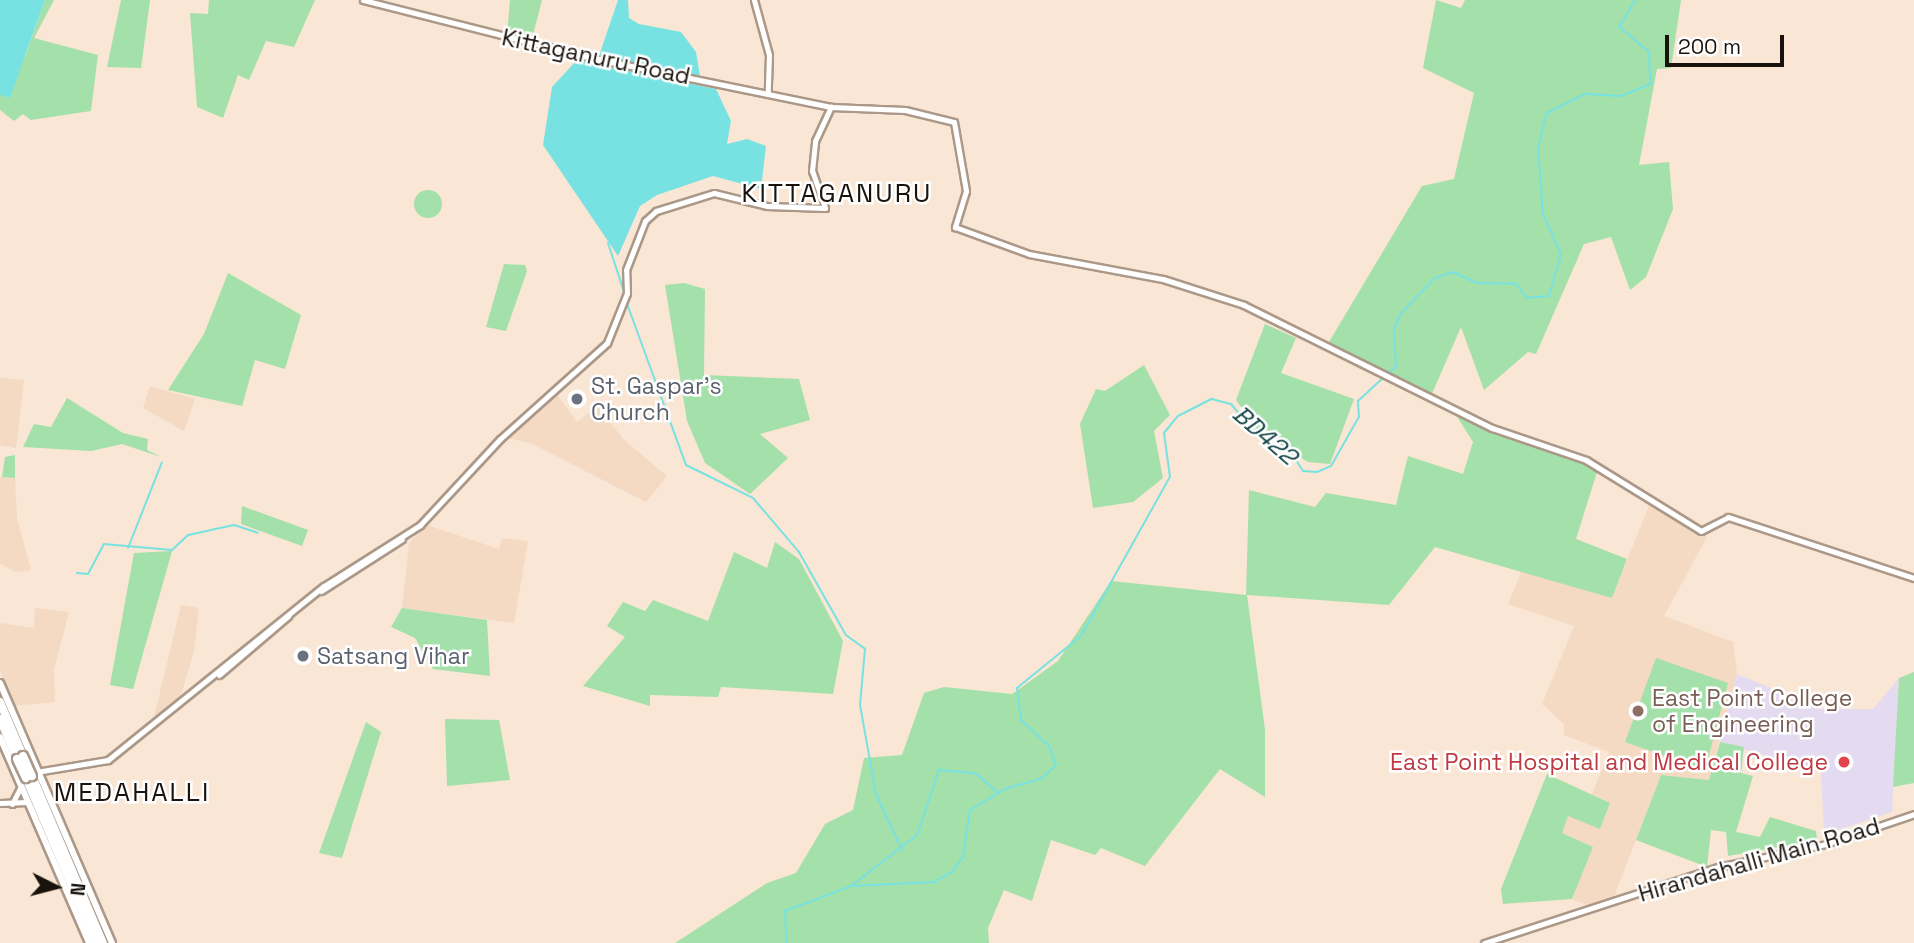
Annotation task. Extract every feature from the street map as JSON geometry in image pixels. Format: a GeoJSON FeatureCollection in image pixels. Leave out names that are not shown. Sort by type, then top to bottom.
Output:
{"type":"FeatureCollection","features":[{"type":"Feature","properties":{"kind":"highway"},"geometry":{"type":"LineString","coordinates":[[0,702],[103,943]]}},
{"type":"Feature","properties":{"kind":"highway"},"geometry":{"type":"LineString","coordinates":[[0,719],[96,943]]}},
{"type":"Feature","properties":{"kind":"main road"},"geometry":{"type":"LineString","coordinates":[[0,683],[112,943]]}},
{"type":"Feature","properties":{"kind":"main road"},"geometry":{"type":"LineString","coordinates":[[0,737],[20,789],[89,943]]}},
{"type":"Feature","properties":{"kind":"main road"},"geometry":{"type":"LineString","coordinates":[[12,765],[31,757]]}},
{"type":"Feature","properties":{"kind":"main road"},"geometry":{"type":"LineString","coordinates":[[16,776],[36,768]]}},
{"type":"Feature","properties":{"kind":"street","name":"Kittaganuru Road"},"geometry":{"type":"LineString","coordinates":[[363,0],[503,38],[831,107],[905,110],[954,122],[966,191],[956,227],[1029,254],[1163,279],[1244,305],[1492,429],[1586,460],[1701,531],[1728,517],[1914,578]]}},
{"type":"Feature","properties":{"kind":"street"},"geometry":{"type":"LineString","coordinates":[[754,0],[769,55],[768,92]]}},
{"type":"Feature","properties":{"kind":"street"},"geometry":{"type":"LineString","coordinates":[[36,768],[108,760],[219,675],[321,591],[402,540],[607,343],[627,293],[626,270],[645,221],[656,211],[714,193],[767,205],[825,208],[811,171],[815,141],[831,107]]}},
{"type":"Feature","properties":{"kind":"street"},"geometry":{"type":"LineString","coordinates":[[12,804],[20,789]]}},
{"type":"Feature","properties":{"kind":"street"},"geometry":{"type":"LineString","coordinates":[[0,803],[28,802]]}},
{"type":"Feature","properties":{"kind":"street","name":"Hirandahalli Main Road"},"geometry":{"type":"LineString","coordinates":[[1484,943],[1718,867],[1826,844],[1914,814]]}},
{"type":"Feature","properties":{"kind":"shaded area"},"geometry":{"type":"Polygon","coordinates":[[[0,378],[24,380],[16,448],[0,445],[0,378]]]}},
{"type":"Feature","properties":{"kind":"shaded area"},"geometry":{"type":"Polygon","coordinates":[[[150,386],[195,399],[184,431],[143,408],[150,386]]]}},
{"type":"Feature","properties":{"kind":"shaded area"},"geometry":{"type":"Polygon","coordinates":[[[555,391],[577,422],[598,406],[624,440],[667,476],[646,502],[530,443],[508,438],[555,391]]]}},
{"type":"Feature","properties":{"kind":"shaded area"},"geometry":{"type":"Polygon","coordinates":[[[0,477],[15,478],[17,518],[31,570],[16,572],[0,564],[0,477]]]}},
{"type":"Feature","properties":{"kind":"shaded area","name":"East Point College of Engineering"},"geometry":{"type":"Polygon","coordinates":[[[1650,503],[1707,537],[1664,616],[1733,642],[1737,674],[1709,780],[1661,775],[1612,902],[1594,908],[1572,899],[1593,847],[1561,833],[1568,815],[1600,828],[1610,803],[1592,794],[1609,752],[1564,735],[1564,724],[1542,704],[1574,626],[1508,604],[1522,570],[1612,598],[1650,503]]]}},
{"type":"Feature","properties":{"kind":"shaded area"},"geometry":{"type":"Polygon","coordinates":[[[427,525],[499,549],[502,538],[528,541],[514,623],[402,608],[409,543],[427,525]]]}},
{"type":"Feature","properties":{"kind":"shaded area"},"geometry":{"type":"Polygon","coordinates":[[[181,605],[199,608],[194,651],[180,698],[154,717],[181,605]]]}},
{"type":"Feature","properties":{"kind":"shaded area"},"geometry":{"type":"Polygon","coordinates":[[[35,608],[69,612],[54,670],[55,702],[13,706],[0,671],[0,623],[34,628],[35,608]]]}},
{"type":"Feature","properties":{"kind":"shaded area","name":"East Point Hospital and Medical College"},"geometry":{"type":"Polygon","coordinates":[[[1737,674],[1822,709],[1873,709],[1899,678],[1892,812],[1824,835],[1821,772],[1720,742],[1737,674]]]}},
{"type":"Feature","properties":{"kind":"green space"},"geometry":{"type":"Polygon","coordinates":[[[45,0],[54,0],[34,38],[98,55],[91,111],[31,120],[23,114],[14,121],[0,110],[0,95],[25,57],[45,0]]]}},
{"type":"Feature","properties":{"kind":"green space"},"geometry":{"type":"Polygon","coordinates":[[[121,0],[150,0],[141,68],[107,67],[121,0]]]}},
{"type":"Feature","properties":{"kind":"green space"},"geometry":{"type":"Polygon","coordinates":[[[209,0],[315,0],[294,47],[266,41],[249,80],[238,75],[223,118],[197,107],[190,13],[208,14],[209,0]]]}},
{"type":"Feature","properties":{"kind":"green space"},"geometry":{"type":"Polygon","coordinates":[[[510,0],[542,0],[532,39],[507,35],[510,0]]]}},
{"type":"Feature","properties":{"kind":"green space"},"geometry":{"type":"Polygon","coordinates":[[[1436,0],[1461,8],[1465,0],[1681,0],[1671,68],[1657,69],[1639,165],[1669,162],[1673,209],[1646,277],[1630,290],[1611,237],[1584,244],[1536,354],[1528,352],[1484,390],[1461,327],[1431,396],[1329,342],[1422,186],[1454,179],[1474,93],[1423,68],[1436,0]]]}},
{"type":"Feature","properties":{"kind":"green space"},"geometry":{"type":"Polygon","coordinates":[[[428,190],[438,194],[442,204],[438,214],[428,218],[418,214],[414,204],[418,194],[428,190]]]}},
{"type":"Feature","properties":{"kind":"green space"},"geometry":{"type":"Polygon","coordinates":[[[504,264],[525,265],[527,271],[506,331],[486,327],[504,264]]]}},
{"type":"Feature","properties":{"kind":"green space"},"geometry":{"type":"Polygon","coordinates":[[[228,273],[301,315],[285,369],[255,360],[242,406],[168,390],[204,334],[228,273]]]}},
{"type":"Feature","properties":{"kind":"green space"},"geometry":{"type":"Polygon","coordinates":[[[684,283],[705,289],[704,375],[799,379],[810,420],[760,434],[788,458],[750,494],[705,463],[687,421],[665,285],[684,283]]]}},
{"type":"Feature","properties":{"kind":"green space"},"geometry":{"type":"Polygon","coordinates":[[[1265,324],[1296,338],[1281,373],[1354,399],[1330,464],[1308,462],[1259,432],[1236,400],[1265,324]]]}},
{"type":"Feature","properties":{"kind":"green space"},"geometry":{"type":"Polygon","coordinates":[[[1144,365],[1170,415],[1154,431],[1163,478],[1133,502],[1093,508],[1080,424],[1096,389],[1105,391],[1144,365]]]}},
{"type":"Feature","properties":{"kind":"green space"},"geometry":{"type":"Polygon","coordinates":[[[67,398],[123,433],[148,439],[147,450],[161,457],[122,444],[91,451],[23,447],[34,424],[51,427],[67,398]]]}},
{"type":"Feature","properties":{"kind":"green space"},"geometry":{"type":"Polygon","coordinates":[[[1456,415],[1598,469],[1576,539],[1627,559],[1612,598],[1435,547],[1389,605],[1247,595],[1265,730],[1265,797],[1220,769],[1145,866],[1101,848],[1095,855],[1051,840],[1032,901],[1004,890],[988,928],[989,943],[675,943],[767,883],[796,873],[825,824],[853,810],[864,758],[902,755],[924,693],[944,687],[1012,694],[1058,661],[1111,581],[1246,595],[1249,490],[1315,507],[1326,493],[1396,505],[1408,456],[1463,474],[1473,442],[1456,415]]]}},
{"type":"Feature","properties":{"kind":"green space"},"geometry":{"type":"Polygon","coordinates":[[[15,455],[15,478],[2,477],[5,457],[15,455]]]}},
{"type":"Feature","properties":{"kind":"green space"},"geometry":{"type":"Polygon","coordinates":[[[242,506],[308,530],[302,546],[241,524],[242,506]]]}},
{"type":"Feature","properties":{"kind":"green space"},"geometry":{"type":"Polygon","coordinates":[[[775,542],[799,559],[843,641],[833,694],[721,687],[718,697],[650,695],[650,706],[583,686],[625,637],[607,626],[623,602],[645,611],[653,600],[708,621],[734,552],[767,568],[775,542]]]}},
{"type":"Feature","properties":{"kind":"green space"},"geometry":{"type":"Polygon","coordinates":[[[172,551],[133,689],[110,685],[134,553],[172,551]]]}},
{"type":"Feature","properties":{"kind":"green space"},"geometry":{"type":"Polygon","coordinates":[[[402,608],[487,620],[490,676],[433,669],[415,638],[391,627],[402,608]]]}},
{"type":"Feature","properties":{"kind":"green space"},"geometry":{"type":"Polygon","coordinates":[[[1656,658],[1728,683],[1705,770],[1625,742],[1656,658]]]}},
{"type":"Feature","properties":{"kind":"green space"},"geometry":{"type":"Polygon","coordinates":[[[1914,672],[1914,783],[1893,787],[1899,678],[1914,672]]]}},
{"type":"Feature","properties":{"kind":"green space"},"geometry":{"type":"Polygon","coordinates":[[[445,719],[499,720],[510,780],[447,786],[445,719]]]}},
{"type":"Feature","properties":{"kind":"green space"},"geometry":{"type":"Polygon","coordinates":[[[366,722],[381,732],[342,858],[319,853],[366,722]]]}},
{"type":"Feature","properties":{"kind":"green space"},"geometry":{"type":"Polygon","coordinates":[[[1720,742],[1744,747],[1741,773],[1753,776],[1736,832],[1760,837],[1770,817],[1816,831],[1817,840],[1728,856],[1726,832],[1711,830],[1707,867],[1636,840],[1661,775],[1709,780],[1720,742]]]}},
{"type":"Feature","properties":{"kind":"green space"},"geometry":{"type":"Polygon","coordinates":[[[1547,774],[1610,803],[1600,829],[1568,816],[1562,833],[1593,847],[1572,899],[1503,904],[1501,889],[1547,774]]]}},
{"type":"Feature","properties":{"kind":"water"},"geometry":{"type":"Polygon","coordinates":[[[0,0],[45,0],[10,98],[0,95],[0,0]]]}},
{"type":"Feature","properties":{"kind":"water"},"geometry":{"type":"Polygon","coordinates":[[[618,0],[628,0],[629,18],[639,24],[681,32],[696,52],[700,76],[599,56],[618,0]]]}},
{"type":"Feature","properties":{"kind":"water"},"geometry":{"type":"Polygon","coordinates":[[[577,60],[716,89],[731,121],[727,144],[747,139],[766,146],[761,189],[713,176],[657,195],[640,206],[618,256],[543,145],[552,87],[577,60]]]}},
{"type":"Feature","properties":{"kind":"waterway","name":"BD422"},"geometry":{"type":"LineString","coordinates":[[787,943],[785,911],[851,886],[934,882],[952,872],[963,857],[970,810],[1005,789],[1041,779],[1056,765],[1049,746],[1021,720],[1017,688],[1081,636],[1170,477],[1164,433],[1178,416],[1212,399],[1231,404],[1256,434],[1294,457],[1303,471],[1317,472],[1331,466],[1359,417],[1358,401],[1396,366],[1394,329],[1401,313],[1435,278],[1453,272],[1477,283],[1516,284],[1527,298],[1549,296],[1561,254],[1543,214],[1538,148],[1547,113],[1585,94],[1621,96],[1651,84],[1648,51],[1619,27],[1635,0]]}},
{"type":"Feature","properties":{"kind":"waterway"},"geometry":{"type":"LineString","coordinates":[[608,243],[624,292]]}},
{"type":"Feature","properties":{"kind":"waterway"},"geometry":{"type":"LineString","coordinates":[[626,301],[686,465],[753,498],[799,552],[846,635],[865,649],[860,705],[876,794],[902,850]]}},
{"type":"Feature","properties":{"kind":"waterway"},"geometry":{"type":"LineString","coordinates":[[128,548],[162,462]]}},
{"type":"Feature","properties":{"kind":"waterway"},"geometry":{"type":"LineString","coordinates":[[77,573],[88,574],[104,544],[172,550],[188,535],[234,525],[258,533]]}},
{"type":"Feature","properties":{"kind":"waterway"},"geometry":{"type":"LineString","coordinates":[[851,886],[917,835],[939,770],[975,773],[997,792]]}},
{"type":"Feature","properties":{"kind":"place","name":"St. Gaspar's Church"},"geometry":{"type":"Point","coordinates":[577,399]}},
{"type":"Feature","properties":{"kind":"place","name":"Satsang Vihar"},"geometry":{"type":"Point","coordinates":[303,656]}},
{"type":"Feature","properties":{"kind":"place","name":"East Point College of Engineering"},"geometry":{"type":"Point","coordinates":[1638,711]}},
{"type":"Feature","properties":{"kind":"place","name":"East Point Hospital and Medical College"},"geometry":{"type":"Point","coordinates":[1844,762]}},
{"type":"Feature","properties":{"kind":"district","name":"KITTAGANURU"},"geometry":{"type":"Point","coordinates":[837,194]}},
{"type":"Feature","properties":{"kind":"district","name":"MEDAHALLI"},"geometry":{"type":"Point","coordinates":[132,793]}}]}
